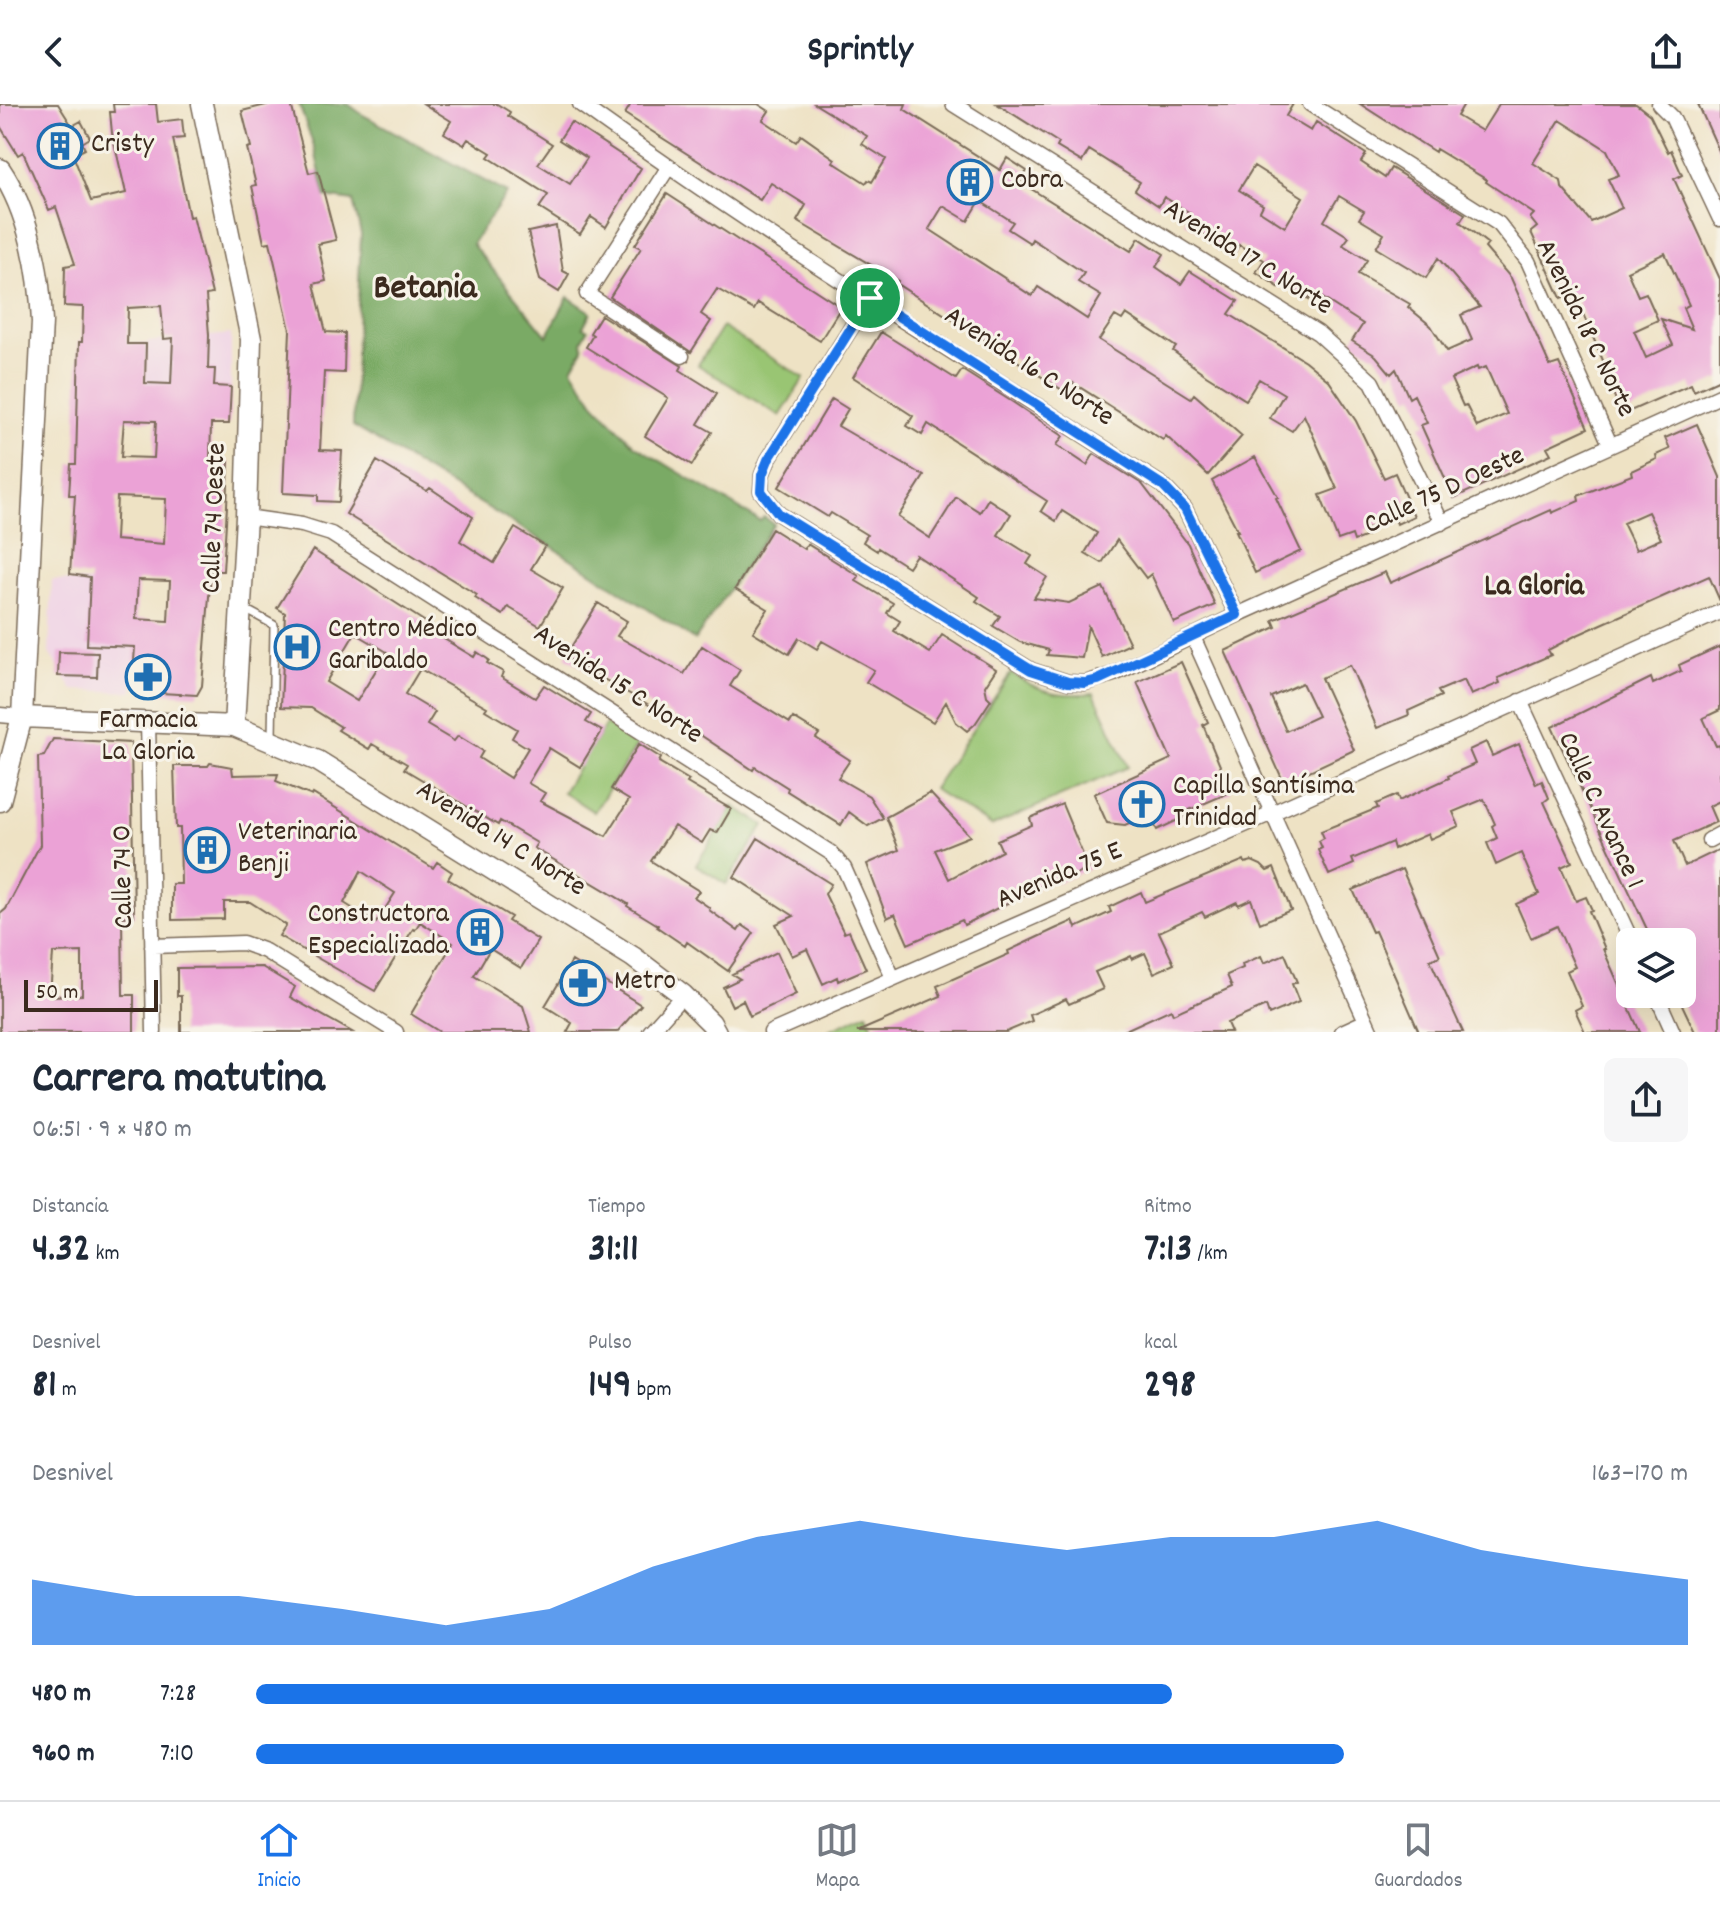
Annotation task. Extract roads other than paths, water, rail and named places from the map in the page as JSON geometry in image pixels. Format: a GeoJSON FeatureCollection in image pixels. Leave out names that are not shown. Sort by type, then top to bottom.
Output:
{"type":"FeatureCollection","features":[{"type":"Feature","properties":{"kind":"street","name":"Calle 74 Oeste"},"geometry":{"type":"LineString","coordinates":[[202,104],[251,339],[246,517],[234,726]]}},
{"type":"Feature","properties":{"kind":"street","name":"Avenida 16 C Norte"},"geometry":{"type":"LineString","coordinates":[[580,104],[668,168],[1162,485],[1185,509],[1237,615]]}},
{"type":"Feature","properties":{"kind":"street","name":"Avenida 17 C Norte"},"geometry":{"type":"LineString","coordinates":[[953,104],[1318,333],[1372,382],[1442,523]]}},
{"type":"Feature","properties":{"kind":"street","name":"Avenida 18 C Norte"},"geometry":{"type":"LineString","coordinates":[[1310,104],[1499,224],[1528,261],[1610,444]]}},
{"type":"Feature","properties":{"kind":"street"},"geometry":{"type":"LineString","coordinates":[[1659,104],[1672,117],[1714,190],[1720,219]]}},
{"type":"Feature","properties":{"kind":"street"},"geometry":{"type":"LineString","coordinates":[[668,168],[587,294],[682,356]]}},
{"type":"Feature","properties":{"kind":"street"},"geometry":{"type":"LineString","coordinates":[[0,169],[29,235],[40,279],[42,322],[22,717],[5,759],[0,801]]}},
{"type":"Feature","properties":{"kind":"street","name":"Calle 75 D Oeste"},"geometry":{"type":"LineString","coordinates":[[870,298],[768,460],[762,475],[761,491],[779,514],[1031,670],[1068,682],[1098,680],[1720,396]]}},
{"type":"Feature","properties":{"kind":"street","name":"Avenida 15 C Norte"},"geometry":{"type":"LineString","coordinates":[[246,517],[302,525],[331,534],[831,853],[844,868],[893,978]]}},
{"type":"Feature","properties":{"kind":"street","name":"Avenida 75 E"},"geometry":{"type":"LineString","coordinates":[[771,1032],[1272,813],[1720,612]]}},
{"type":"Feature","properties":{"kind":"street"},"geometry":{"type":"LineString","coordinates":[[1193,637],[1368,1027],[1342,1032]]}},
{"type":"Feature","properties":{"kind":"street","name":"Calle C Avance 1"},"geometry":{"type":"LineString","coordinates":[[1520,701],[1625,928]]}},
{"type":"Feature","properties":{"kind":"street"},"geometry":{"type":"LineString","coordinates":[[0,715],[234,726]]}},
{"type":"Feature","properties":{"kind":"street","name":"Calle 74 O"},"geometry":{"type":"LineString","coordinates":[[148,721],[154,1032]]}},
{"type":"Feature","properties":{"kind":"street","name":"Avenida 14 C Norte"},"geometry":{"type":"LineString","coordinates":[[234,726],[318,761],[633,957],[683,995],[716,1032]]}},
{"type":"Feature","properties":{"kind":"street"},"geometry":{"type":"LineString","coordinates":[[152,946],[243,943],[265,951],[396,1032]]}},
{"type":"Feature","properties":{"kind":"street"},"geometry":{"type":"LineString","coordinates":[[650,1032],[683,995]]}},
{"type":"Feature","properties":{"kind":"street"},"geometry":{"type":"LineString","coordinates":[[1662,1008],[1673,1032]]}},
{"type":"Feature","properties":{"kind":"lane"},"geometry":{"type":"LineString","coordinates":[[241,607],[274,625],[272,742]]}},
{"type":"Feature","properties":{"kind":"place","name":"Cristy"},"geometry":{"type":"Point","coordinates":[60,146]}},
{"type":"Feature","properties":{"kind":"place","name":"Cobra"},"geometry":{"type":"Point","coordinates":[970,182]}},
{"type":"Feature","properties":{"kind":"place","name":"Centro Médico Garibaldo"},"geometry":{"type":"Point","coordinates":[297,647]}},
{"type":"Feature","properties":{"kind":"place","name":"Farmacia La Gloria"},"geometry":{"type":"Point","coordinates":[148,677]}},
{"type":"Feature","properties":{"kind":"place","name":"Capilla Santísima Trinidad"},"geometry":{"type":"Point","coordinates":[1142,804]}},
{"type":"Feature","properties":{"kind":"place","name":"Veterinaria Benji"},"geometry":{"type":"Point","coordinates":[207,850]}},
{"type":"Feature","properties":{"kind":"place","name":"Constructora Especializada"},"geometry":{"type":"Point","coordinates":[480,932]}},
{"type":"Feature","properties":{"kind":"place","name":"Metro"},"geometry":{"type":"Point","coordinates":[583,983]}},
{"type":"Feature","properties":{"kind":"district","name":"Betania"},"geometry":{"type":"Point","coordinates":[425,290]}},
{"type":"Feature","properties":{"kind":"district","name":"La Gloria"},"geometry":{"type":"Point","coordinates":[1534,588]}}]}
